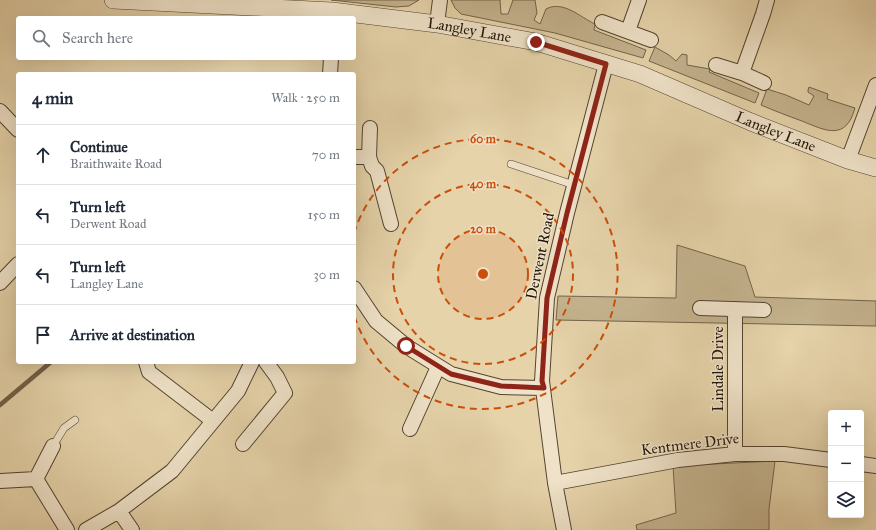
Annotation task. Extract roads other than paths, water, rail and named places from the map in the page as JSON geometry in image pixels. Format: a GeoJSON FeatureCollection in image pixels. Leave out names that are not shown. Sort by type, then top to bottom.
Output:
{"type":"FeatureCollection","features":[{"type":"Feature","properties":{"kind":"street","name":"Langley Lane"},"geometry":{"type":"LineString","coordinates":[[113,0],[288,4],[332,14],[353,16]]}},
{"type":"Feature","properties":{"kind":"street"},"geometry":{"type":"LineString","coordinates":[[437,24],[440,0]]}},
{"type":"Feature","properties":{"kind":"street"},"geometry":{"type":"LineString","coordinates":[[628,31],[639,0]]}},
{"type":"Feature","properties":{"kind":"street"},"geometry":{"type":"LineString","coordinates":[[742,73],[767,0]]}},
{"type":"Feature","properties":{"kind":"street","name":"Langley Lane"},"geometry":{"type":"LineString","coordinates":[[356,16],[437,24],[536,42],[640,74],[751,122],[848,160],[876,168]]}},
{"type":"Feature","properties":{"kind":"street"},"geometry":{"type":"LineString","coordinates":[[602,22],[651,40]]}},
{"type":"Feature","properties":{"kind":"street"},"geometry":{"type":"LineString","coordinates":[[330,72],[331,60]]}},
{"type":"Feature","properties":{"kind":"street","name":"Derwent Road"},"geometry":{"type":"LineString","coordinates":[[564,530],[555,483],[542,381],[547,298],[574,185],[606,64]]}},
{"type":"Feature","properties":{"kind":"street"},"geometry":{"type":"LineString","coordinates":[[716,65],[742,73],[764,83]]}},
{"type":"Feature","properties":{"kind":"street"},"geometry":{"type":"LineString","coordinates":[[848,160],[876,85]]}},
{"type":"Feature","properties":{"kind":"street"},"geometry":{"type":"LineString","coordinates":[[0,111],[16,128]]}},
{"type":"Feature","properties":{"kind":"street"},"geometry":{"type":"LineString","coordinates":[[370,128],[369,157],[372,166],[377,171],[391,224]]}},
{"type":"Feature","properties":{"kind":"street"},"geometry":{"type":"LineString","coordinates":[[356,157],[369,157]]}},
{"type":"Feature","properties":{"kind":"street"},"geometry":{"type":"LineString","coordinates":[[0,283],[16,266]]}},
{"type":"Feature","properties":{"kind":"street"},"geometry":{"type":"LineString","coordinates":[[356,291],[376,321],[406,346],[451,374],[501,386],[544,388]]}},
{"type":"Feature","properties":{"kind":"street"},"geometry":{"type":"LineString","coordinates":[[700,308],[764,310]]}},
{"type":"Feature","properties":{"kind":"street","name":"Lindale Drive"},"geometry":{"type":"LineString","coordinates":[[735,309],[735,454]]}},
{"type":"Feature","properties":{"kind":"street"},"geometry":{"type":"LineString","coordinates":[[147,364],[149,372],[212,421]]}},
{"type":"Feature","properties":{"kind":"street"},"geometry":{"type":"LineString","coordinates":[[86,530],[119,511],[172,471],[238,391],[251,364]]}},
{"type":"Feature","properties":{"kind":"street"},"geometry":{"type":"LineString","coordinates":[[243,444],[285,393],[277,377],[267,364]]}},
{"type":"Feature","properties":{"kind":"street"},"geometry":{"type":"LineString","coordinates":[[410,429],[438,367]]}},
{"type":"Feature","properties":{"kind":"street"},"geometry":{"type":"LineString","coordinates":[[36,479],[53,446]]}},
{"type":"Feature","properties":{"kind":"street","name":"Kentmere Drive"},"geometry":{"type":"LineString","coordinates":[[555,483],[678,460],[735,454],[784,454],[828,460]]}},
{"type":"Feature","properties":{"kind":"street"},"geometry":{"type":"LineString","coordinates":[[864,464],[876,466]]}},
{"type":"Feature","properties":{"kind":"street"},"geometry":{"type":"LineString","coordinates":[[0,481],[36,479]]}},
{"type":"Feature","properties":{"kind":"street"},"geometry":{"type":"LineString","coordinates":[[36,479],[67,530]]}},
{"type":"Feature","properties":{"kind":"street"},"geometry":{"type":"LineString","coordinates":[[119,511],[132,530]]}},
{"type":"Feature","properties":{"kind":"lane"},"geometry":{"type":"LineString","coordinates":[[511,164],[574,185]]}},
{"type":"Feature","properties":{"kind":"lane"},"geometry":{"type":"LineString","coordinates":[[53,446],[64,428],[75,420]]}},
{"type":"Feature","properties":{"kind":"waterway"},"geometry":{"type":"LineString","coordinates":[[0,405],[49,364]]}}]}
